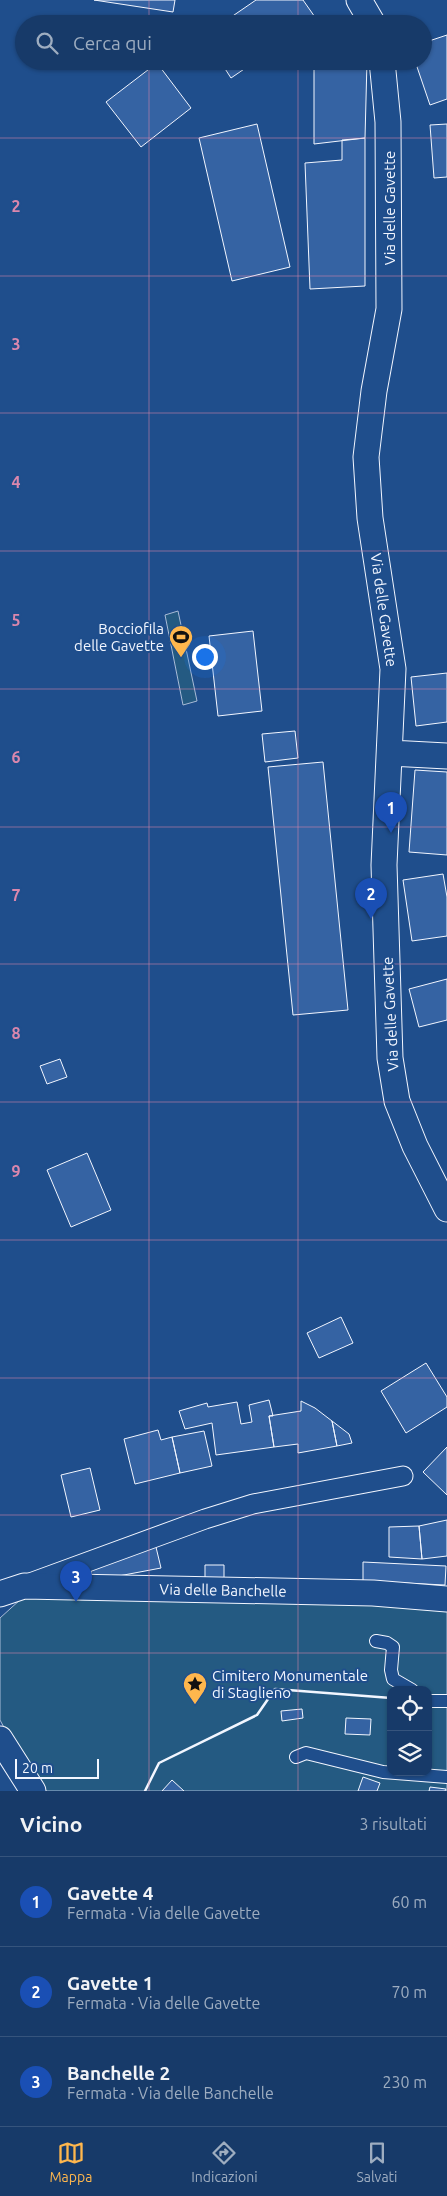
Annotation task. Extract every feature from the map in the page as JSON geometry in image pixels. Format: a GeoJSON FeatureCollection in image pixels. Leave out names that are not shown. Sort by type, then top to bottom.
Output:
{"type":"FeatureCollection","features":[{"type":"Feature","properties":{"kind":"street"},"geometry":{"type":"LineString","coordinates":[[359,0],[368,15]]}},
{"type":"Feature","properties":{"kind":"street","name":"Via delle Gavette"},"geometry":{"type":"LineString","coordinates":[[383,70],[388,122],[389,309],[374,390],[366,457],[370,518],[393,669],[384,865],[390,1058],[397,1101],[415,1146],[447,1209]]}},
{"type":"Feature","properties":{"kind":"street"},"geometry":{"type":"LineString","coordinates":[[390,753],[447,756]]}},
{"type":"Feature","properties":{"kind":"street"},"geometry":{"type":"LineString","coordinates":[[0,1605],[24,1586],[205,1519],[253,1504],[403,1476]]}},
{"type":"Feature","properties":{"kind":"street","name":"Via delle Banchelle"},"geometry":{"type":"LineString","coordinates":[[0,1594],[24,1586],[373,1593],[447,1599]]}},
{"type":"Feature","properties":{"kind":"street"},"geometry":{"type":"LineString","coordinates":[[0,1739],[33,1791]]}},
{"type":"Feature","properties":{"kind":"lane"},"geometry":{"type":"LineString","coordinates":[[376,1641],[387,1643],[393,1647],[391,1670],[393,1679],[405,1686]]}},
{"type":"Feature","properties":{"kind":"lane"},"geometry":{"type":"LineString","coordinates":[[432,1701],[447,1702]]}},
{"type":"Feature","properties":{"kind":"lane"},"geometry":{"type":"LineString","coordinates":[[296,1757],[306,1753],[383,1772],[447,1777]]}},
{"type":"Feature","properties":{"kind":"shaded area","name":"Bocciofila delle Gavette"},"geometry":{"type":"Polygon","coordinates":[[[178,611],[197,701],[183,705],[165,615],[178,611]]]}},
{"type":"Feature","properties":{"kind":"shaded area","name":"Cimitero Monumentale di Staglieno"},"geometry":{"type":"Polygon","coordinates":[[[56,1593],[447,1604],[447,1791],[38,1791],[0,1720],[0,1618],[21,1599],[56,1593]]]}},
{"type":"Feature","properties":{"kind":"building"},"geometry":{"type":"Polygon","coordinates":[[[94,0],[175,0],[173,12],[94,0]]]}},
{"type":"Feature","properties":{"kind":"building"},"geometry":{"type":"Polygon","coordinates":[[[256,0],[303,0],[314,15],[234,15],[256,0]]]}},
{"type":"Feature","properties":{"kind":"building"},"geometry":{"type":"Polygon","coordinates":[[[447,35],[447,99],[430,105],[418,70],[432,70],[432,40],[447,35]]]}},
{"type":"Feature","properties":{"kind":"building"},"geometry":{"type":"Polygon","coordinates":[[[148,70],[162,70],[191,108],[141,147],[106,102],[148,70]]]}},
{"type":"Feature","properties":{"kind":"building"},"geometry":{"type":"Polygon","coordinates":[[[226,70],[243,70],[231,78],[226,70]]]}},
{"type":"Feature","properties":{"kind":"building"},"geometry":{"type":"Polygon","coordinates":[[[314,70],[367,70],[365,138],[314,144],[314,70]]]}},
{"type":"Feature","properties":{"kind":"building"},"geometry":{"type":"Polygon","coordinates":[[[257,124],[290,267],[232,281],[199,138],[257,124]]]}},
{"type":"Feature","properties":{"kind":"building"},"geometry":{"type":"Polygon","coordinates":[[[447,124],[447,177],[434,178],[430,125],[447,124]]]}},
{"type":"Feature","properties":{"kind":"building"},"geometry":{"type":"Polygon","coordinates":[[[365,138],[365,286],[310,289],[305,163],[342,160],[342,140],[365,138]]]}},
{"type":"Feature","properties":{"kind":"building"},"geometry":{"type":"Polygon","coordinates":[[[253,631],[262,711],[218,716],[209,636],[253,631]]]}},
{"type":"Feature","properties":{"kind":"building"},"geometry":{"type":"Polygon","coordinates":[[[447,673],[447,722],[416,726],[411,677],[447,673]]]}},
{"type":"Feature","properties":{"kind":"building"},"geometry":{"type":"Polygon","coordinates":[[[295,731],[298,758],[265,762],[262,734],[295,731]]]}},
{"type":"Feature","properties":{"kind":"building"},"geometry":{"type":"Polygon","coordinates":[[[323,762],[348,1010],[293,1015],[268,767],[323,762]]]}},
{"type":"Feature","properties":{"kind":"building"},"geometry":{"type":"Polygon","coordinates":[[[415,770],[447,772],[447,855],[409,852],[415,770]]]}},
{"type":"Feature","properties":{"kind":"building"},"geometry":{"type":"Polygon","coordinates":[[[443,874],[447,897],[447,936],[412,941],[403,880],[443,874]]]}},
{"type":"Feature","properties":{"kind":"building"},"geometry":{"type":"Polygon","coordinates":[[[447,979],[447,1020],[419,1027],[409,989],[447,979]]]}},
{"type":"Feature","properties":{"kind":"building"},"geometry":{"type":"Polygon","coordinates":[[[60,1059],[67,1077],[47,1084],[40,1066],[60,1059]]]}},
{"type":"Feature","properties":{"kind":"building"},"geometry":{"type":"Polygon","coordinates":[[[87,1153],[111,1210],[71,1227],[47,1170],[87,1153]]]}},
{"type":"Feature","properties":{"kind":"building"},"geometry":{"type":"Polygon","coordinates":[[[341,1317],[353,1343],[319,1358],[307,1333],[341,1317]]]}},
{"type":"Feature","properties":{"kind":"building"},"geometry":{"type":"Polygon","coordinates":[[[426,1363],[447,1397],[447,1407],[406,1433],[381,1391],[426,1363]]]}},
{"type":"Feature","properties":{"kind":"building"},"geometry":{"type":"Polygon","coordinates":[[[269,1400],[273,1416],[269,1416],[274,1447],[216,1455],[212,1423],[185,1429],[179,1411],[207,1403],[208,1407],[237,1402],[241,1424],[252,1422],[249,1405],[269,1400]]]}},
{"type":"Feature","properties":{"kind":"building"},"geometry":{"type":"Polygon","coordinates":[[[301,1401],[315,1408],[332,1421],[337,1446],[298,1453],[298,1444],[274,1447],[269,1416],[301,1411],[301,1401]]]}},
{"type":"Feature","properties":{"kind":"building"},"geometry":{"type":"Polygon","coordinates":[[[332,1421],[349,1434],[352,1443],[337,1446],[332,1421]]]}},
{"type":"Feature","properties":{"kind":"building"},"geometry":{"type":"Polygon","coordinates":[[[158,1430],[161,1440],[172,1437],[180,1473],[135,1484],[124,1439],[158,1430]]]}},
{"type":"Feature","properties":{"kind":"building"},"geometry":{"type":"Polygon","coordinates":[[[204,1431],[212,1466],[180,1473],[172,1437],[204,1431]]]}},
{"type":"Feature","properties":{"kind":"building"},"geometry":{"type":"Polygon","coordinates":[[[447,1447],[447,1495],[423,1472],[447,1447]]]}},
{"type":"Feature","properties":{"kind":"building"},"geometry":{"type":"Polygon","coordinates":[[[90,1468],[100,1510],[71,1517],[61,1475],[90,1468]]]}},
{"type":"Feature","properties":{"kind":"building"},"geometry":{"type":"Polygon","coordinates":[[[447,1520],[447,1556],[422,1559],[419,1526],[447,1520]]]}},
{"type":"Feature","properties":{"kind":"building"},"geometry":{"type":"Polygon","coordinates":[[[419,1526],[422,1559],[389,1557],[389,1527],[419,1526]]]}},
{"type":"Feature","properties":{"kind":"building"},"geometry":{"type":"Polygon","coordinates":[[[155,1543],[161,1568],[92,1581],[90,1563],[155,1543]]]}},
{"type":"Feature","properties":{"kind":"building"},"geometry":{"type":"Polygon","coordinates":[[[363,1562],[446,1566],[445,1585],[363,1581],[363,1562]]]}},
{"type":"Feature","properties":{"kind":"building"},"geometry":{"type":"Polygon","coordinates":[[[205,1565],[224,1565],[224,1583],[205,1583],[205,1565]]]}},
{"type":"Feature","properties":{"kind":"building"},"geometry":{"type":"Polygon","coordinates":[[[302,1709],[303,1718],[282,1721],[281,1711],[302,1709]]]}},
{"type":"Feature","properties":{"kind":"building"},"geometry":{"type":"Polygon","coordinates":[[[346,1718],[371,1719],[370,1735],[345,1734],[346,1718]]]}},
{"type":"Feature","properties":{"kind":"building"},"geometry":{"type":"Polygon","coordinates":[[[363,1777],[380,1783],[377,1791],[358,1791],[363,1777]]]}},
{"type":"Feature","properties":{"kind":"building"},"geometry":{"type":"Polygon","coordinates":[[[172,1780],[184,1791],[162,1791],[172,1780]]]}},
{"type":"Feature","properties":{"kind":"building"},"geometry":{"type":"Polygon","coordinates":[[[430,1787],[446,1789],[445,1791],[429,1791],[430,1787]]]}},
{"type":"Feature","properties":{"kind":"wall"},"geometry":{"type":"LineString","coordinates":[[145,1791],[159,1763],[257,1715],[275,1689],[387,1698]]}},
{"type":"Feature","properties":{"kind":"place","name":"Bocciofila delle Gavette"},"geometry":{"type":"Point","coordinates":[181,658]}},
{"type":"Feature","properties":{"kind":"place","name":"Gavette 4"},"geometry":{"type":"Point","coordinates":[391,833]}},
{"type":"Feature","properties":{"kind":"place","name":"Gavette 1"},"geometry":{"type":"Point","coordinates":[371,919]}},
{"type":"Feature","properties":{"kind":"place","name":"Banchelle 2"},"geometry":{"type":"Point","coordinates":[76,1602]}},
{"type":"Feature","properties":{"kind":"place","name":"Cimitero Monumentale di Staglieno"},"geometry":{"type":"Point","coordinates":[195,1705]}}]}
